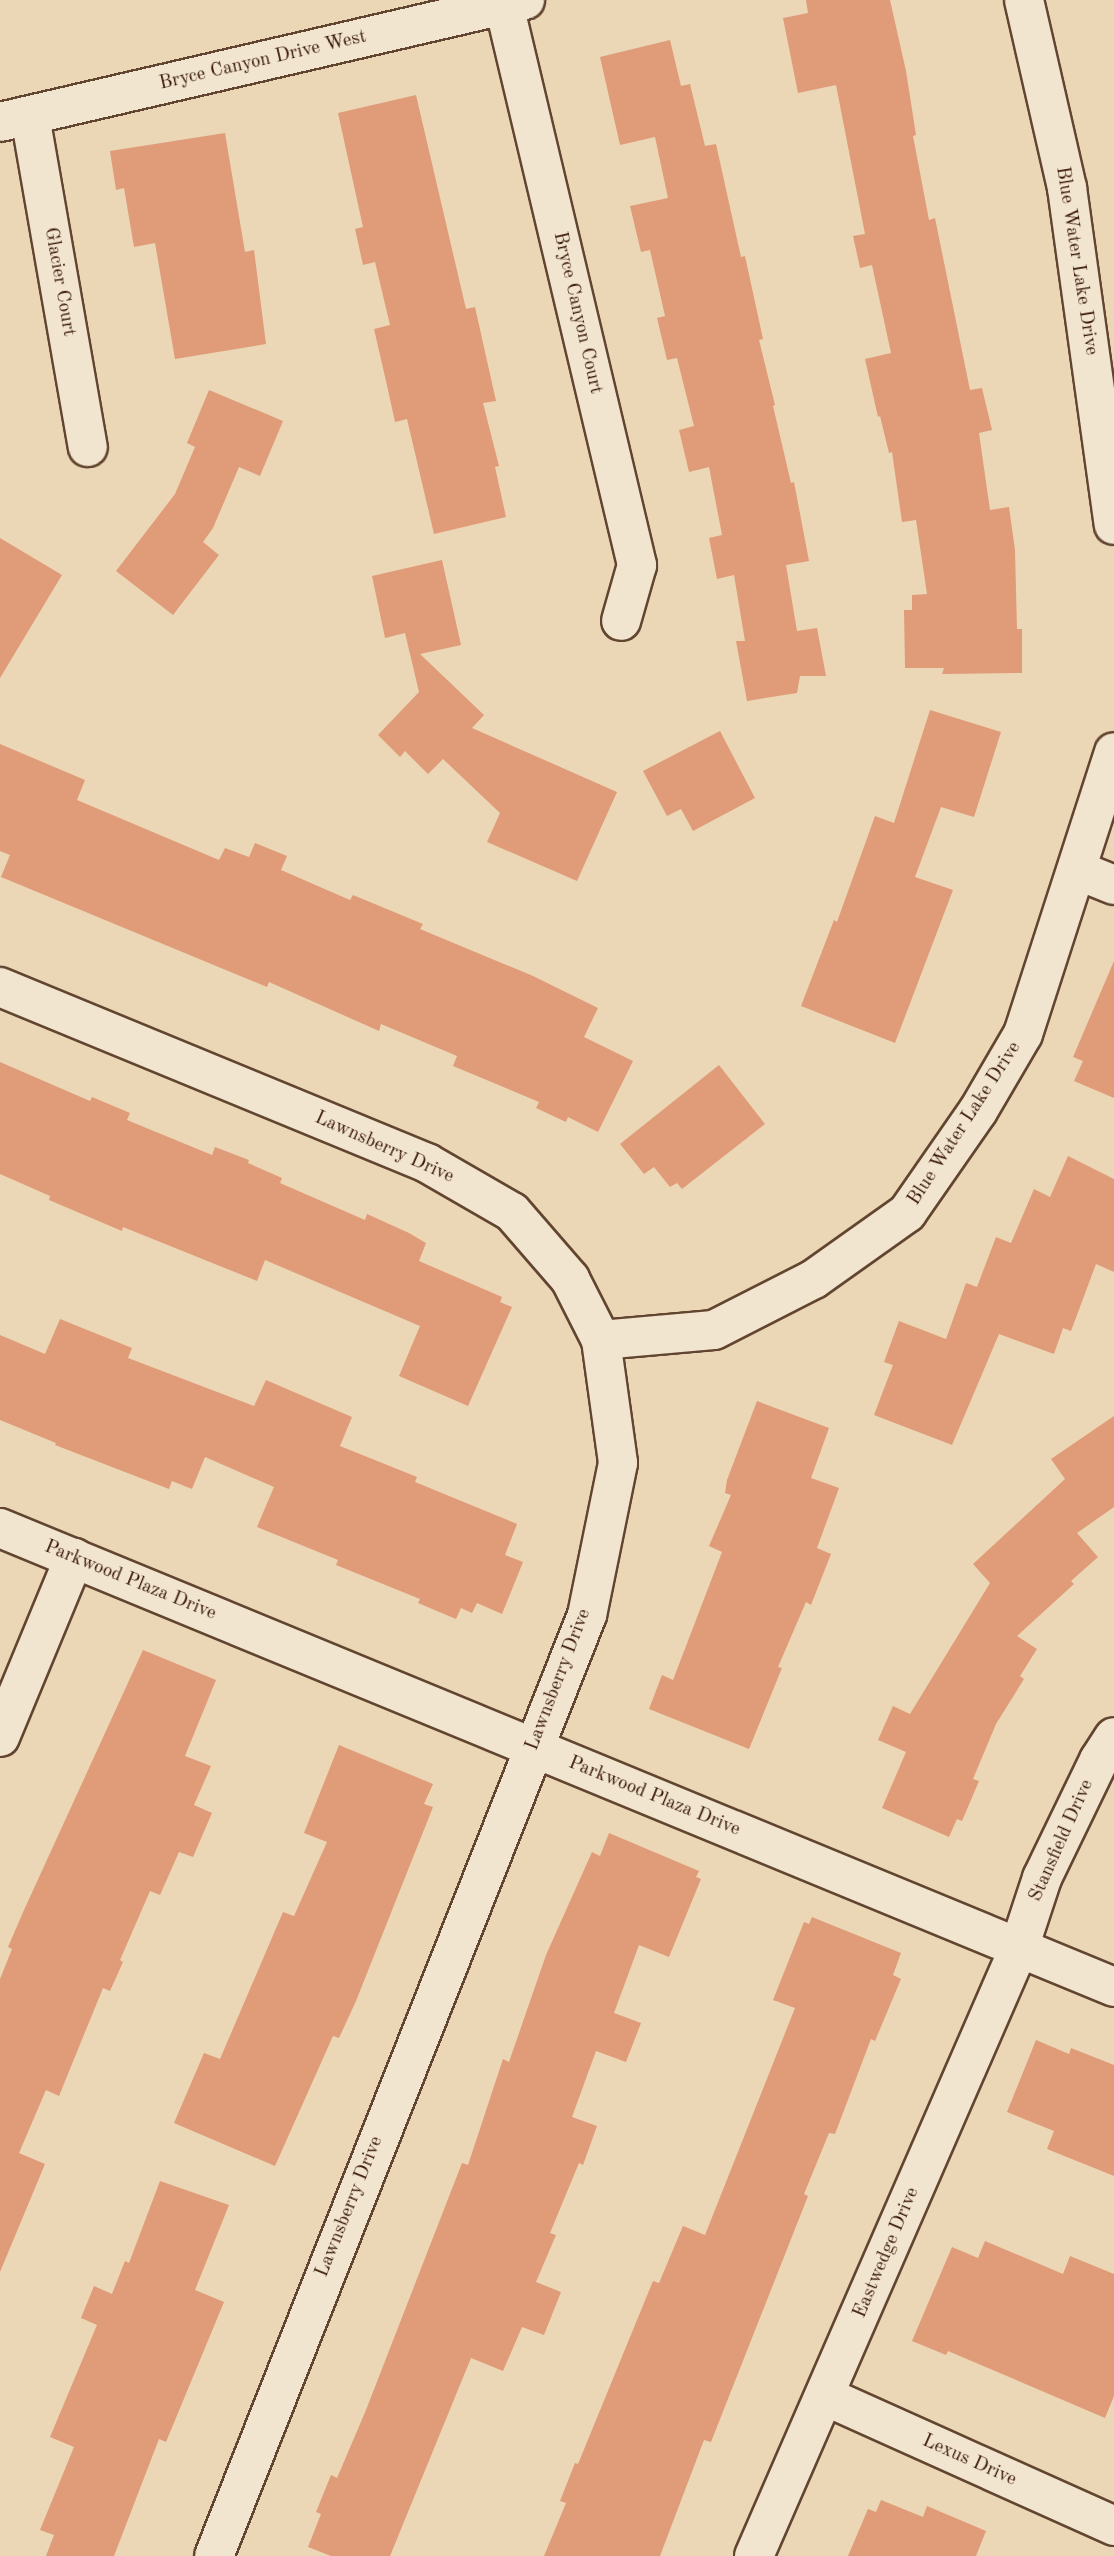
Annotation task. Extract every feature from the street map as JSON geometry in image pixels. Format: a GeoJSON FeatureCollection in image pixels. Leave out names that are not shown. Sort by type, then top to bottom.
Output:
{"type":"FeatureCollection","features":[{"type":"Feature","properties":{"kind":"street","name":"Blue Water Lake Drive"},"geometry":{"type":"LineString","coordinates":[[1024,0],[1067,188],[1114,525]]}},
{"type":"Feature","properties":{"kind":"street","name":"Bryce Canyon Drive West"},"geometry":{"type":"LineString","coordinates":[[15,119],[515,2]]}},
{"type":"Feature","properties":{"kind":"street","name":"Bryce Canyon Court"},"geometry":{"type":"LineString","coordinates":[[515,2],[637,565],[621,621]]}},
{"type":"Feature","properties":{"kind":"street","name":"Glacier Court"},"geometry":{"type":"LineString","coordinates":[[15,119],[88,447]]}},
{"type":"Feature","properties":{"kind":"street","name":"Blue Water Lake Drive"},"geometry":{"type":"LineString","coordinates":[[601,1339],[714,1330],[814,1279],[907,1213],[978,1111],[1023,1034],[1114,752]]}},
{"type":"Feature","properties":{"kind":"street"},"geometry":{"type":"LineString","coordinates":[[1077,870],[1114,885]]}},
{"type":"Feature","properties":{"kind":"street","name":"Lawnsberry Drive"},"geometry":{"type":"LineString","coordinates":[[0,987],[427,1163],[512,1212],[570,1279],[601,1339],[618,1463],[587,1615],[214,2556]]}},
{"type":"Feature","properties":{"kind":"street","name":"Parkwood Plaza Drive"},"geometry":{"type":"LineString","coordinates":[[0,1528],[1114,1987]]}},
{"type":"Feature","properties":{"kind":"street"},"geometry":{"type":"LineString","coordinates":[[0,1737],[74,1558]]}},
{"type":"Feature","properties":{"kind":"street","name":"Stansfield Drive"},"geometry":{"type":"LineString","coordinates":[[1019,1948],[1042,1878],[1099,1760],[1114,1737]]}},
{"type":"Feature","properties":{"kind":"street","name":"Eastwedge Drive"},"geometry":{"type":"LineString","coordinates":[[754,2556],[1019,1948]]}},
{"type":"Feature","properties":{"kind":"street","name":"Lexus Drive"},"geometry":{"type":"LineString","coordinates":[[825,2396],[1114,2526]]}},
{"type":"Feature","properties":{"kind":"building"},"geometry":{"type":"Polygon","coordinates":[[[806,0],[890,0],[906,71],[916,135],[913,136],[929,220],[935,218],[970,390],[982,388],[992,430],[979,433],[990,510],[1009,507],[1015,550],[1017,629],[1022,629],[1022,673],[942,674],[944,668],[905,668],[904,610],[912,610],[912,595],[927,594],[916,520],[902,522],[892,452],[889,453],[880,416],[878,417],[865,359],[891,353],[872,265],[860,268],[853,236],[865,234],[836,85],[798,93],[783,18],[808,13],[806,0]]]}},
{"type":"Feature","properties":{"kind":"building"},"geometry":{"type":"Polygon","coordinates":[[[670,40],[681,86],[690,84],[705,146],[716,144],[741,257],[745,256],[763,339],[759,340],[791,483],[794,482],[809,561],[786,565],[797,631],[817,628],[826,676],[800,676],[797,693],[747,701],[736,641],[745,641],[734,575],[717,579],[709,538],[722,535],[709,467],[689,472],[679,430],[694,426],[677,358],[667,360],[657,318],[665,316],[650,250],[641,252],[630,206],[668,198],[655,137],[620,145],[600,57],[670,40]]]}},
{"type":"Feature","properties":{"kind":"building"},"geometry":{"type":"Polygon","coordinates":[[[416,95],[466,309],[475,307],[496,401],[483,403],[499,466],[495,467],[506,517],[434,534],[407,419],[395,422],[374,329],[390,325],[375,262],[363,265],[355,229],[363,227],[338,113],[416,95]]]}},
{"type":"Feature","properties":{"kind":"building"},"geometry":{"type":"Polygon","coordinates":[[[225,133],[245,252],[254,250],[266,344],[175,359],[155,243],[134,247],[124,188],[116,190],[110,151],[225,133]]]}},
{"type":"Feature","properties":{"kind":"building"},"geometry":{"type":"Polygon","coordinates":[[[209,390],[283,421],[260,476],[239,467],[213,528],[203,542],[219,555],[173,615],[116,571],[175,494],[195,447],[187,443],[209,390]]]}},
{"type":"Feature","properties":{"kind":"building"},"geometry":{"type":"Polygon","coordinates":[[[0,538],[62,575],[0,678],[0,538]]]}},
{"type":"Feature","properties":{"kind":"building"},"geometry":{"type":"Polygon","coordinates":[[[442,560],[461,645],[420,654],[484,715],[472,728],[617,792],[577,881],[487,842],[500,813],[443,759],[428,774],[405,751],[400,757],[378,735],[419,692],[405,633],[385,638],[372,576],[442,560]]]}},
{"type":"Feature","properties":{"kind":"building"},"geometry":{"type":"Polygon","coordinates":[[[930,710],[1001,732],[974,817],[941,807],[915,877],[953,890],[895,1043],[801,1006],[834,920],[837,922],[875,816],[894,823],[930,710]]]}},
{"type":"Feature","properties":{"kind":"building"},"geometry":{"type":"Polygon","coordinates":[[[720,731],[755,798],[693,831],[681,809],[667,816],[643,771],[720,731]]]}},
{"type":"Feature","properties":{"kind":"building"},"geometry":{"type":"Polygon","coordinates":[[[0,744],[85,780],[77,800],[219,860],[225,848],[249,857],[255,843],[287,856],[281,870],[350,900],[353,895],[423,924],[420,929],[533,976],[598,1008],[584,1037],[633,1061],[598,1132],[568,1117],[566,1122],[536,1108],[539,1102],[453,1066],[457,1056],[381,1024],[379,1031],[269,982],[267,987],[1,877],[10,855],[0,851],[0,744]]]}},
{"type":"Feature","properties":{"kind":"building"},"geometry":{"type":"Polygon","coordinates":[[[1114,961],[1114,1098],[1074,1081],[1083,1061],[1073,1057],[1114,961]]]}},
{"type":"Feature","properties":{"kind":"building"},"geometry":{"type":"Polygon","coordinates":[[[0,1062],[90,1101],[92,1097],[130,1113],[127,1120],[212,1155],[215,1147],[249,1160],[248,1163],[282,1178],[280,1183],[365,1220],[367,1214],[409,1233],[426,1243],[419,1261],[502,1297],[500,1302],[512,1307],[468,1406],[399,1376],[420,1326],[265,1260],[257,1281],[123,1227],[122,1231],[49,1200],[50,1196],[0,1174],[0,1062]]]}},
{"type":"Feature","properties":{"kind":"building"},"geometry":{"type":"Polygon","coordinates":[[[719,1065],[765,1124],[682,1189],[677,1183],[670,1187],[654,1167],[644,1174],[620,1144],[719,1065]]]}},
{"type":"Feature","properties":{"kind":"building"},"geometry":{"type":"Polygon","coordinates":[[[1068,1156],[1114,1179],[1114,1272],[1096,1264],[1071,1331],[1063,1328],[1054,1354],[999,1334],[952,1445],[874,1415],[893,1365],[884,1362],[899,1321],[946,1339],[966,1283],[977,1287],[996,1237],[1011,1243],[1034,1189],[1050,1197],[1068,1156]]]}},
{"type":"Feature","properties":{"kind":"building"},"geometry":{"type":"Polygon","coordinates":[[[60,1319],[132,1348],[128,1358],[254,1406],[266,1380],[352,1417],[340,1446],[417,1477],[415,1482],[517,1524],[505,1555],[523,1562],[502,1614],[477,1603],[472,1613],[461,1608],[456,1619],[418,1603],[420,1599],[336,1565],[338,1560],[257,1527],[274,1487],[205,1457],[192,1489],[172,1481],[169,1489],[55,1445],[56,1443],[0,1420],[0,1335],[45,1354],[60,1319]]]}},
{"type":"Feature","properties":{"kind":"building"},"geometry":{"type":"Polygon","coordinates":[[[757,1401],[829,1428],[811,1478],[839,1488],[817,1548],[831,1554],[811,1605],[806,1602],[778,1667],[782,1668],[749,1749],[649,1709],[662,1675],[673,1680],[722,1552],[709,1546],[731,1495],[725,1493],[727,1480],[757,1401]]]}},
{"type":"Feature","properties":{"kind":"building"},"geometry":{"type":"Polygon","coordinates":[[[1114,1416],[1114,1507],[1077,1533],[1098,1557],[1071,1581],[1074,1584],[1017,1636],[1037,1649],[1020,1676],[1024,1679],[996,1724],[973,1779],[979,1781],[962,1821],[957,1819],[949,1837],[882,1808],[906,1752],[878,1740],[893,1706],[910,1714],[990,1583],[973,1564],[1065,1479],[1051,1459],[1114,1416]]]}},
{"type":"Feature","properties":{"kind":"building"},"geometry":{"type":"Polygon","coordinates":[[[143,1650],[216,1680],[185,1756],[211,1766],[194,1805],[212,1813],[193,1857],[179,1852],[160,1895],[150,1891],[120,1960],[123,1962],[110,1991],[103,1988],[59,2096],[46,2090],[19,2153],[45,2164],[0,2272],[0,1979],[12,1949],[8,1947],[24,1910],[143,1650]]]}},
{"type":"Feature","properties":{"kind":"building"},"geometry":{"type":"Polygon","coordinates":[[[339,1745],[433,1784],[424,1804],[433,1807],[356,2001],[339,2038],[333,2036],[275,2166],[174,2123],[204,2053],[220,2059],[283,1912],[294,1916],[327,1842],[304,1833],[339,1745]]]}},
{"type":"Feature","properties":{"kind":"building"},"geometry":{"type":"Polygon","coordinates":[[[609,1833],[699,1871],[696,1877],[701,1879],[669,1957],[639,1945],[614,2013],[641,2023],[626,2062],[596,2051],[572,2117],[597,2126],[583,2165],[579,2163],[550,2233],[556,2235],[536,2282],[561,2292],[544,2335],[522,2327],[503,2371],[471,2358],[390,2556],[331,2556],[308,2547],[321,2514],[316,2512],[331,2475],[337,2478],[462,2163],[468,2165],[503,2059],[509,2062],[546,1955],[592,1852],[600,1856],[609,1833]]]}},
{"type":"Feature","properties":{"kind":"building"},"geometry":{"type":"Polygon","coordinates":[[[812,1917],[901,1953],[893,1975],[901,1979],[875,2041],[871,2039],[835,2134],[829,2133],[804,2194],[808,2196],[711,2442],[704,2440],[660,2556],[544,2556],[566,2503],[560,2501],[575,2463],[578,2464],[653,2281],[659,2283],[683,2226],[705,2235],[795,2008],[773,2000],[804,1922],[809,1924],[812,1917]]]}},
{"type":"Feature","properties":{"kind":"building"},"geometry":{"type":"Polygon","coordinates":[[[1036,2040],[1069,2054],[1071,2048],[1114,2065],[1114,2176],[1047,2149],[1054,2131],[1007,2112],[1036,2040]]]}},
{"type":"Feature","properties":{"kind":"building"},"geometry":{"type":"Polygon","coordinates":[[[160,2181],[229,2205],[195,2290],[224,2302],[166,2442],[159,2439],[114,2556],[46,2556],[54,2535],[40,2530],[74,2447],[50,2437],[97,2325],[81,2318],[94,2286],[112,2294],[125,2261],[129,2263],[160,2181]]]}},
{"type":"Feature","properties":{"kind":"building"},"geometry":{"type":"Polygon","coordinates":[[[985,2241],[1063,2274],[1070,2256],[1114,2274],[1114,2396],[1105,2418],[948,2351],[946,2355],[912,2341],[952,2247],[978,2258],[985,2241]]]}},
{"type":"Feature","properties":{"kind":"building"},"geometry":{"type":"Polygon","coordinates":[[[881,2500],[923,2517],[927,2506],[986,2531],[976,2556],[848,2556],[868,2509],[876,2512],[881,2500]]]}}]}
